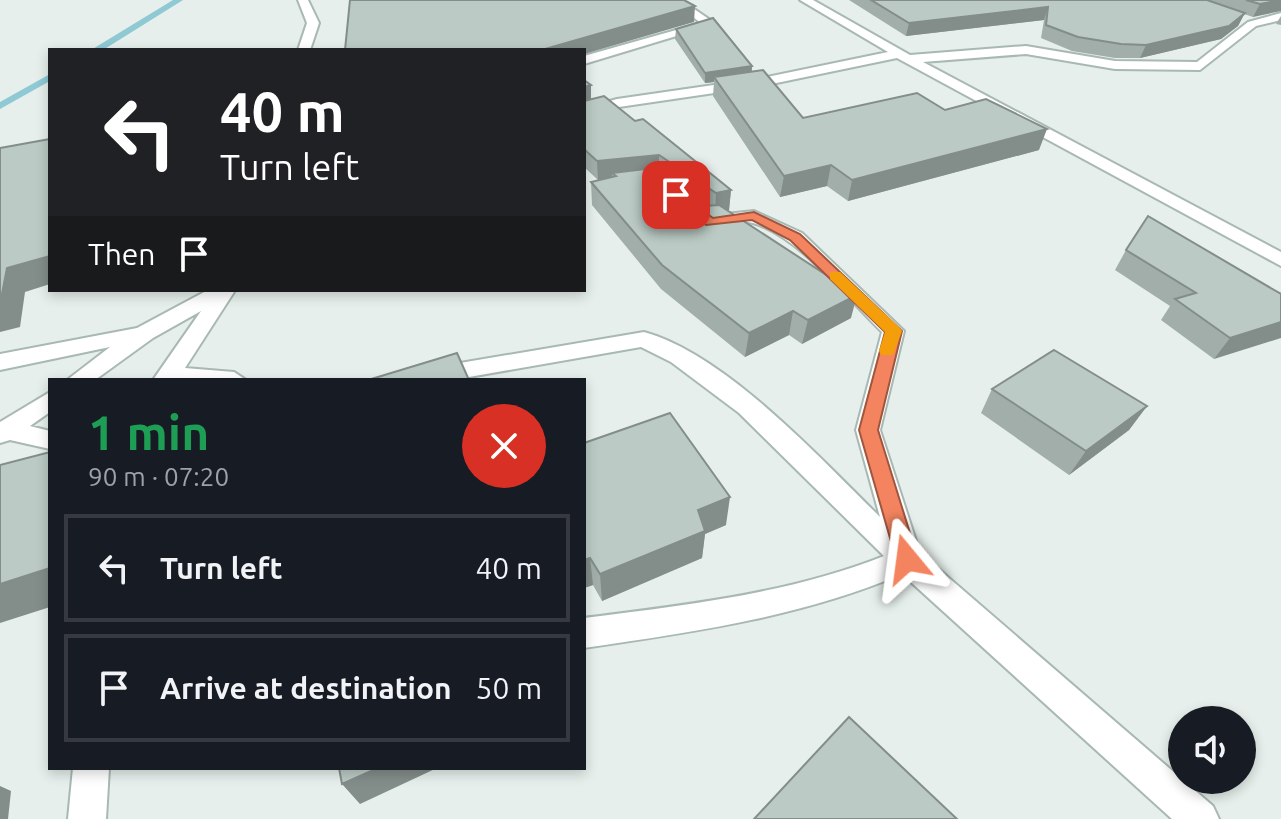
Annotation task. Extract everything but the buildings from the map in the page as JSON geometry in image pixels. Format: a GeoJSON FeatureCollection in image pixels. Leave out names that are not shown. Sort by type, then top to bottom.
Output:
{"type":"FeatureCollection","features":[{"type":"Feature","properties":{"kind":"street"},"geometry":{"type":"LineString","coordinates":[[303,0],[313,23],[305,48]]}},
{"type":"Feature","properties":{"kind":"street"},"geometry":{"type":"LineString","coordinates":[[805,0],[903,57],[1281,260]]}},
{"type":"Feature","properties":{"kind":"street"},"geometry":{"type":"LineString","coordinates":[[586,59],[710,24],[679,1],[661,3]]}},
{"type":"Feature","properties":{"kind":"street"},"geometry":{"type":"LineString","coordinates":[[586,112],[617,103],[903,57],[1026,50],[1115,65],[1200,66],[1252,24],[1281,16]]}},
{"type":"Feature","properties":{"kind":"street"},"geometry":{"type":"LineString","coordinates":[[1238,19],[1281,33]]}},
{"type":"Feature","properties":{"kind":"street"},"geometry":{"type":"LineString","coordinates":[[690,206],[710,222],[754,216],[795,237],[893,331],[868,430],[907,559]]}},
{"type":"Feature","properties":{"kind":"street"},"geometry":{"type":"LineString","coordinates":[[82,378],[145,333],[220,292]]}},
{"type":"Feature","properties":{"kind":"street"},"geometry":{"type":"LineString","coordinates":[[166,377],[223,292]]}},
{"type":"Feature","properties":{"kind":"street"},"geometry":{"type":"LineString","coordinates":[[0,362],[145,333]]}},
{"type":"Feature","properties":{"kind":"street"},"geometry":{"type":"LineString","coordinates":[[419,378],[644,339],[675,352],[731,393],[907,559],[1200,819]]}},
{"type":"Feature","properties":{"kind":"street"},"geometry":{"type":"LineString","coordinates":[[166,377],[189,378]]}},
{"type":"Feature","properties":{"kind":"street"},"geometry":{"type":"LineString","coordinates":[[4,432],[48,401]]}},
{"type":"Feature","properties":{"kind":"street"},"geometry":{"type":"LineString","coordinates":[[4,432],[48,440]]}},
{"type":"Feature","properties":{"kind":"street"},"geometry":{"type":"LineString","coordinates":[[586,633],[740,612],[859,581],[907,559]]}},
{"type":"Feature","properties":{"kind":"street"},"geometry":{"type":"LineString","coordinates":[[87,819],[91,770]]}},
{"type":"Feature","properties":{"kind":"waterway"},"geometry":{"type":"LineString","coordinates":[[99,48],[179,0]]}},
{"type":"Feature","properties":{"kind":"waterway"},"geometry":{"type":"LineString","coordinates":[[0,106],[48,78]]}},
{"type":"Feature","properties":{"kind":"slow traffic"},"geometry":{"type":"LineString","coordinates":[[835,275],[893,331],[887,351]]}},
{"type":"Feature","properties":{"kind":"route"},"geometry":{"type":"LineString","coordinates":[[676,195],[710,222],[754,216],[795,237],[893,331],[868,430],[907,559]]}}]}
